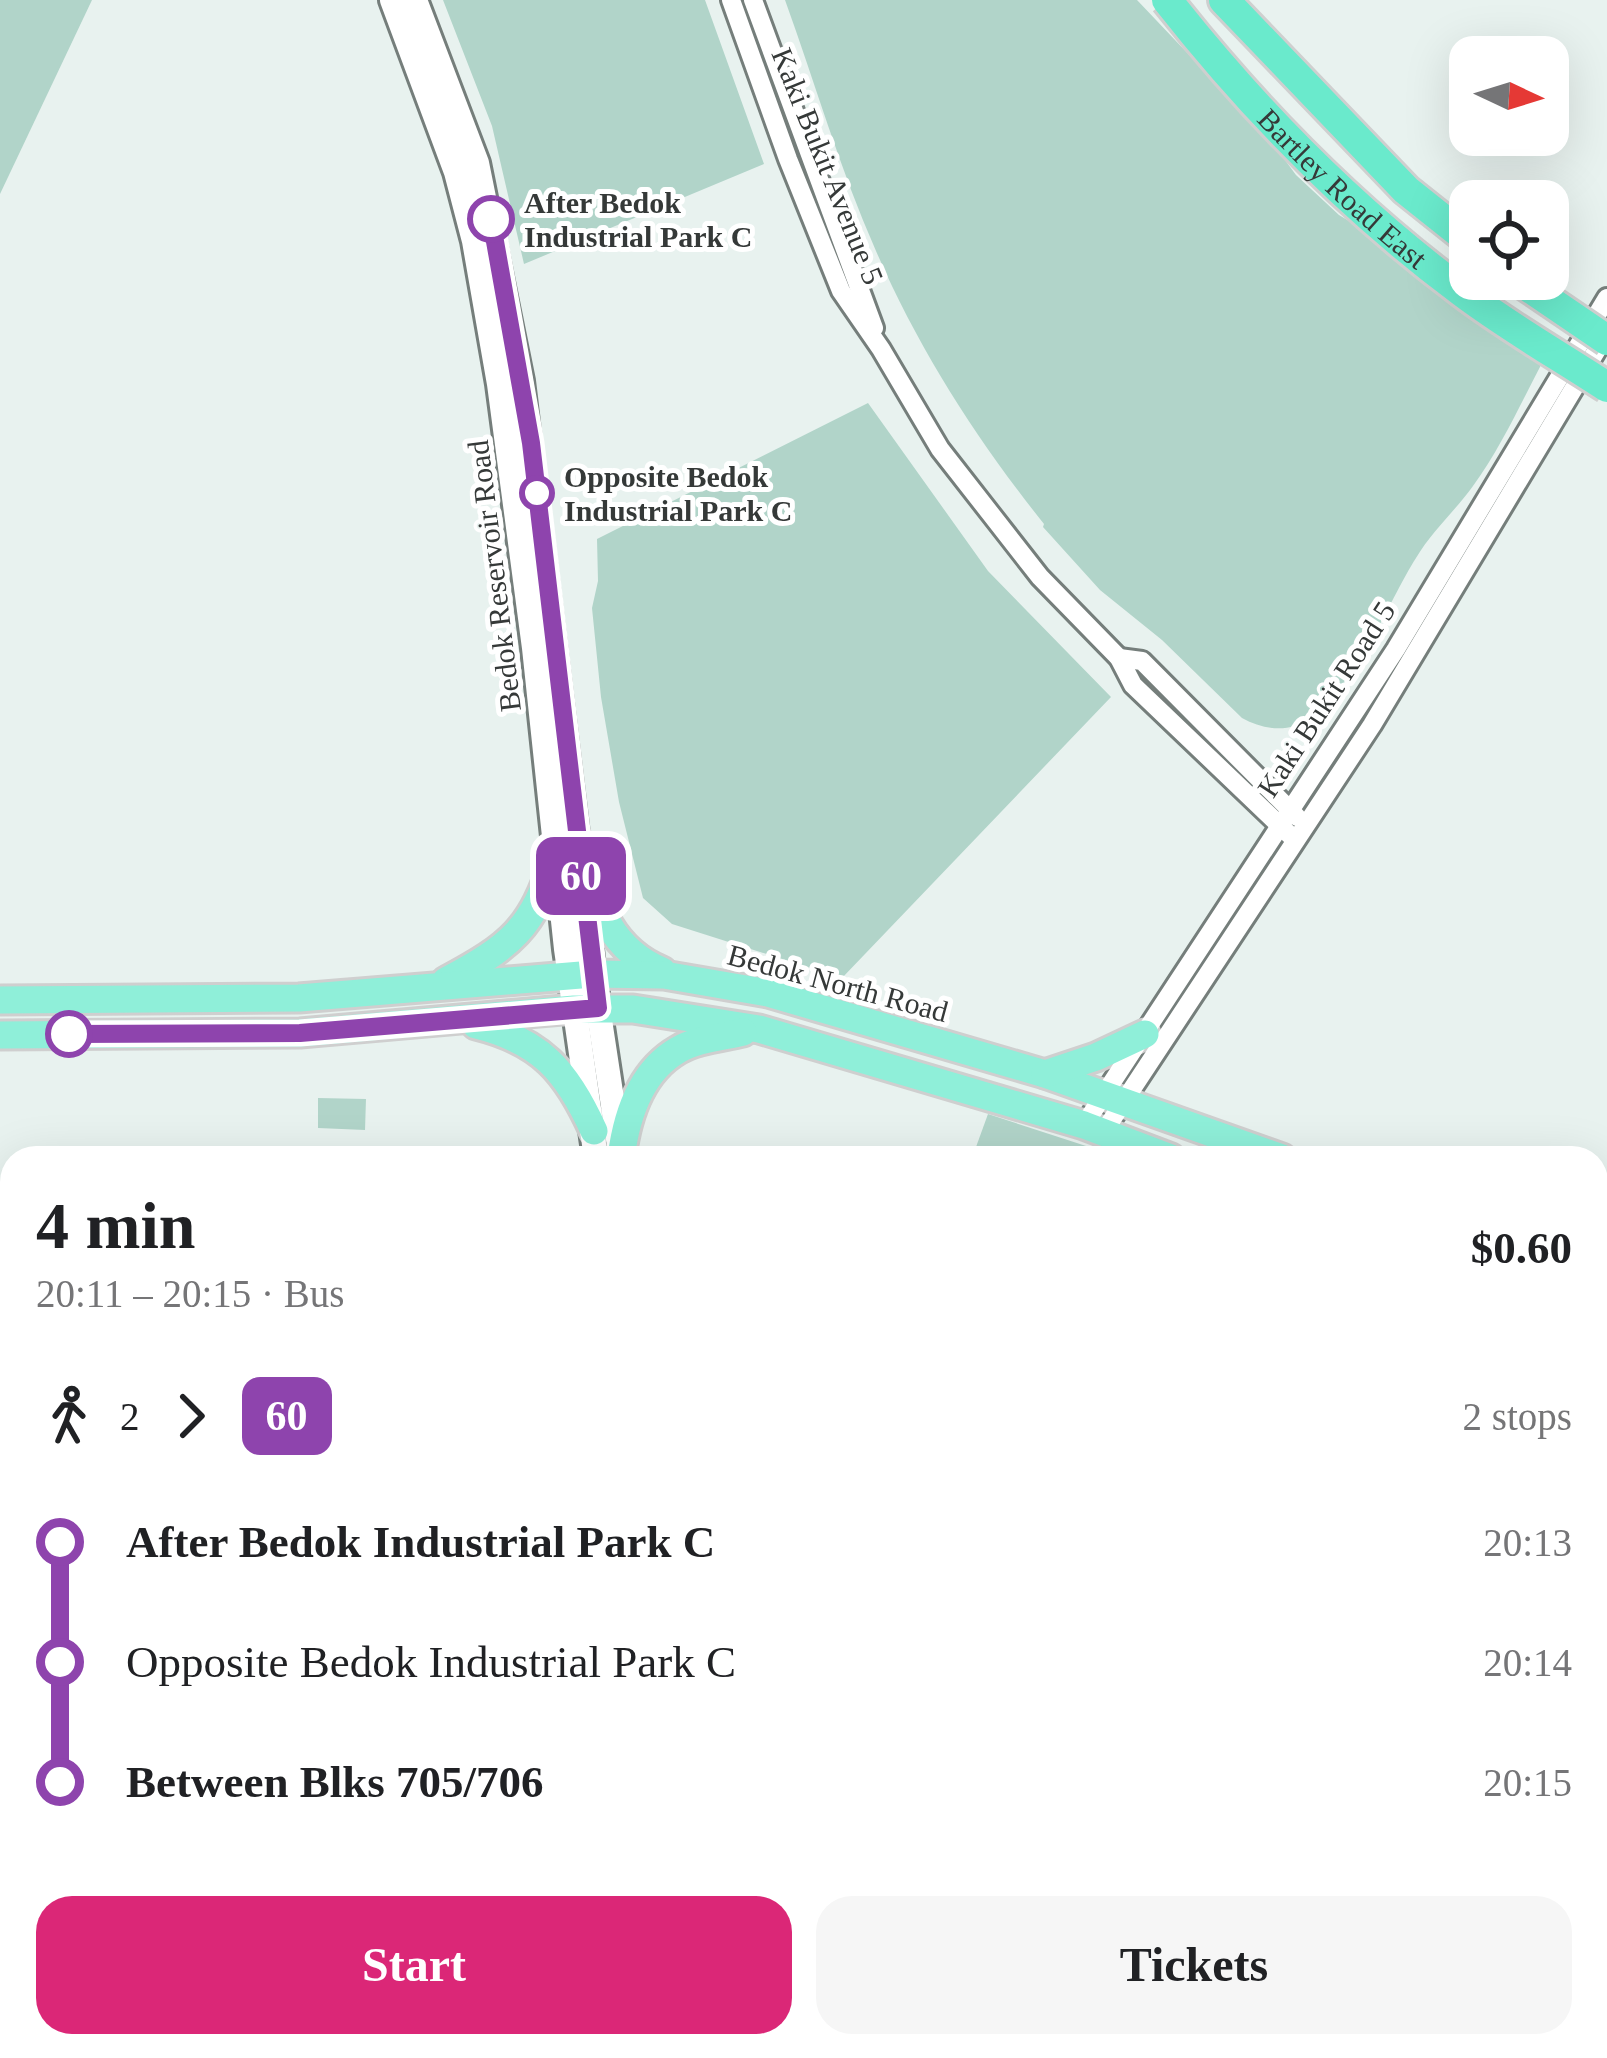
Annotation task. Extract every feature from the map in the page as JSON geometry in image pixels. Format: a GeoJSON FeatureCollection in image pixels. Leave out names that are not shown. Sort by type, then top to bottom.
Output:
{"type":"FeatureCollection","features":[{"type":"Feature","properties":{"kind":"highway","name":"Bartley Road East"},"geometry":{"type":"LineString","coordinates":[[1167,0],[1247,94],[1353,201],[1462,293],[1607,387]]}},
{"type":"Feature","properties":{"kind":"highway","name":"Bartley Road East"},"geometry":{"type":"LineString","coordinates":[[1224,0],[1406,190],[1449,224]]}},
{"type":"Feature","properties":{"kind":"highway"},"geometry":{"type":"LineString","coordinates":[[1550,300],[1607,337]]}},
{"type":"Feature","properties":{"kind":"main road","name":"Bedok Reservoir Road"},"geometry":{"type":"LineString","coordinates":[[392,0],[450,150],[474,241],[510,454],[555,857],[617,1146]]}},
{"type":"Feature","properties":{"kind":"main road","name":"Bedok Reservoir Road"},"geometry":{"type":"LineString","coordinates":[[415,0],[471,141],[494,234],[531,443],[576,837],[581,974]]}},
{"type":"Feature","properties":{"kind":"main road"},"geometry":{"type":"LineString","coordinates":[[576,837],[602,916],[616,940],[643,963],[677,977]]}},
{"type":"Feature","properties":{"kind":"main road"},"geometry":{"type":"LineString","coordinates":[[437,986],[480,963],[534,916],[555,857]]}},
{"type":"Feature","properties":{"kind":"main road","name":"Bedok North Road"},"geometry":{"type":"LineString","coordinates":[[0,1000],[299,998],[581,974],[677,977],[768,993],[1045,1074],[1249,1146]]}},
{"type":"Feature","properties":{"kind":"main road","name":"Bedok Reservoir Road"},"geometry":{"type":"LineString","coordinates":[[586,1008],[595,1145]]}},
{"type":"Feature","properties":{"kind":"main road"},"geometry":{"type":"LineString","coordinates":[[0,1035],[300,1033],[586,1008],[667,1013],[759,1029],[1139,1146]]}},
{"type":"Feature","properties":{"kind":"main road"},"geometry":{"type":"LineString","coordinates":[[454,1020],[506,1032],[543,1055],[579,1099],[595,1145]]}},
{"type":"Feature","properties":{"kind":"main road"},"geometry":{"type":"LineString","coordinates":[[622,1146],[628,1114],[642,1087],[676,1051],[759,1029]]}},
{"type":"Feature","properties":{"kind":"main road"},"geometry":{"type":"LineString","coordinates":[[1045,1074],[1096,1058],[1145,1034]]}},
{"type":"Feature","properties":{"kind":"street","name":"Kaki Bukit Avenue 5"},"geometry":{"type":"LineString","coordinates":[[730,0],[841,291],[940,449],[1071,611],[1119,658],[1133,686],[1293,826]]}},
{"type":"Feature","properties":{"kind":"street","name":"Kaki Bukit Avenue 5"},"geometry":{"type":"LineString","coordinates":[[753,0],[881,349]]}},
{"type":"Feature","properties":{"kind":"street","name":"Kaki Bukit Road 5"},"geometry":{"type":"LineString","coordinates":[[1093,1129],[1293,826],[1607,298]]}},
{"type":"Feature","properties":{"kind":"street","name":"Kaki Bukit Road 5"},"geometry":{"type":"LineString","coordinates":[[1114,1096],[1145,1034],[1372,724],[1607,337]]}},
{"type":"Feature","properties":{"kind":"shaded area"},"geometry":{"type":"Polygon","coordinates":[[[0,0],[92,0],[0,194],[0,0]]]}},
{"type":"Feature","properties":{"kind":"shaded area"},"geometry":{"type":"Polygon","coordinates":[[[443,0],[705,0],[764,164],[524,264],[492,126],[443,0]]]}},
{"type":"Feature","properties":{"kind":"shaded area"},"geometry":{"type":"Polygon","coordinates":[[[785,0],[1137,0],[1271,141],[1296,175],[1339,215],[1374,236],[1449,300],[1541,365],[1492,457],[1422,548],[1341,689],[1311,719],[1294,726],[1259,725],[1242,718],[1162,640],[1100,590],[1043,527],[951,393],[911,324],[851,189],[785,0]]]}},
{"type":"Feature","properties":{"kind":"shaded area"},"geometry":{"type":"Polygon","coordinates":[[[868,403],[988,571],[1111,697],[842,978],[672,924],[643,898],[619,802],[592,608],[598,581],[597,539],[868,403]]]}},
{"type":"Feature","properties":{"kind":"shaded area"},"geometry":{"type":"Polygon","coordinates":[[[318,1098],[366,1099],[365,1130],[318,1128],[318,1098]]]}},
{"type":"Feature","properties":{"kind":"shaded area"},"geometry":{"type":"Polygon","coordinates":[[[988,1114],[1086,1146],[976,1146],[988,1114]]]}},
{"type":"Feature","properties":{"kind":"bus line","name":"60"},"geometry":{"type":"LineString","coordinates":[[69,1034],[300,1033],[598,1008],[531,443],[491,219]]}},
{"type":"Feature","properties":{"kind":"place","name":"After Bedok Industrial Park C"},"geometry":{"type":"Point","coordinates":[491,219]}},
{"type":"Feature","properties":{"kind":"place","name":"Opposite Bedok Industrial Park C"},"geometry":{"type":"Point","coordinates":[537,493]}}]}
